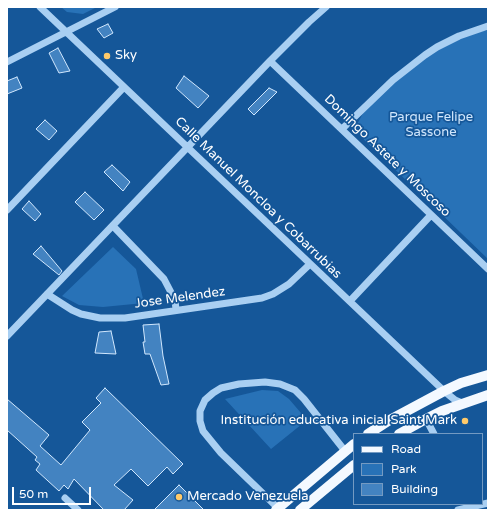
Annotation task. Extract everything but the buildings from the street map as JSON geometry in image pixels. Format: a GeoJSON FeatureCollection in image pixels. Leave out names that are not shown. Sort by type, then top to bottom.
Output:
{"type":"FeatureCollection","features":[{"type":"Feature","properties":{"kind":"main road"},"geometry":{"type":"LineString","coordinates":[[370,433],[388,421],[444,391],[488,375]]}},
{"type":"Feature","properties":{"kind":"main road"},"geometry":{"type":"LineString","coordinates":[[401,433],[426,419],[462,403],[488,396]]}},
{"type":"Feature","properties":{"kind":"main road"},"geometry":{"type":"LineString","coordinates":[[278,509],[353,445]]}},
{"type":"Feature","properties":{"kind":"main road"},"geometry":{"type":"LineString","coordinates":[[300,510],[353,466]]}},
{"type":"Feature","properties":{"kind":"street","name":"Calle Manuel Moncloa y Cobarrubias"},"geometry":{"type":"LineString","coordinates":[[40,7],[444,391],[455,400],[462,403]]}},
{"type":"Feature","properties":{"kind":"street"},"geometry":{"type":"LineString","coordinates":[[7,62],[115,7]]}},
{"type":"Feature","properties":{"kind":"street"},"geometry":{"type":"LineString","coordinates":[[7,336],[270,61],[326,7]]}},
{"type":"Feature","properties":{"kind":"street"},"geometry":{"type":"LineString","coordinates":[[342,129],[394,80],[425,55],[459,36],[488,26]]}},
{"type":"Feature","properties":{"kind":"street","name":"Domingo Astete y Moscoso"},"geometry":{"type":"LineString","coordinates":[[270,61],[488,269]]}},
{"type":"Feature","properties":{"kind":"street"},"geometry":{"type":"LineString","coordinates":[[7,210],[124,87]]}},
{"type":"Feature","properties":{"kind":"street"},"geometry":{"type":"LineString","coordinates":[[350,301],[431,215]]}},
{"type":"Feature","properties":{"kind":"street"},"geometry":{"type":"LineString","coordinates":[[113,226],[164,279],[175,300],[176,310]]}},
{"type":"Feature","properties":{"kind":"street","name":"Jose Melendez"},"geometry":{"type":"LineString","coordinates":[[47,294],[72,310],[86,315],[100,318],[125,318],[262,298],[273,294],[289,284],[310,264]]}},
{"type":"Feature","properties":{"kind":"street"},"geometry":{"type":"LineString","coordinates":[[278,509],[221,453],[203,431],[200,421],[200,411],[205,400],[213,393],[227,386],[265,382],[280,384],[295,390],[304,399],[345,451]]}},
{"type":"Feature","properties":{"kind":"street"},"geometry":{"type":"LineString","coordinates":[[426,419],[433,433]]}},
{"type":"Feature","properties":{"kind":"street"},"geometry":{"type":"LineString","coordinates":[[65,498],[78,510]]}},
{"type":"Feature","properties":{"kind":"street"},"geometry":{"type":"LineString","coordinates":[[458,510],[471,505]]}},
{"type":"Feature","properties":{"kind":"green space"},"geometry":{"type":"Polygon","coordinates":[[[61,7],[97,7],[83,14],[67,12],[61,7]]]}},
{"type":"Feature","properties":{"kind":"green space","name":"Parque Felipe Sassone"},"geometry":{"type":"Polygon","coordinates":[[[488,30],[488,259],[354,130],[368,104],[435,49],[467,34],[488,30]]]}},
{"type":"Feature","properties":{"kind":"green space"},"geometry":{"type":"Polygon","coordinates":[[[113,247],[136,269],[144,303],[103,307],[79,305],[62,296],[113,247]]]}},
{"type":"Feature","properties":{"kind":"green space"},"geometry":{"type":"Polygon","coordinates":[[[262,390],[278,391],[289,399],[307,420],[271,449],[225,399],[262,390]]]}},
{"type":"Feature","properties":{"kind":"place","name":"Sky"},"geometry":{"type":"Point","coordinates":[107,56]}},
{"type":"Feature","properties":{"kind":"place","name":"Institución educativa inicial Saint Mark"},"geometry":{"type":"Point","coordinates":[465,421]}},
{"type":"Feature","properties":{"kind":"place","name":"Mercado Venezuela"},"geometry":{"type":"Point","coordinates":[179,497]}}]}
